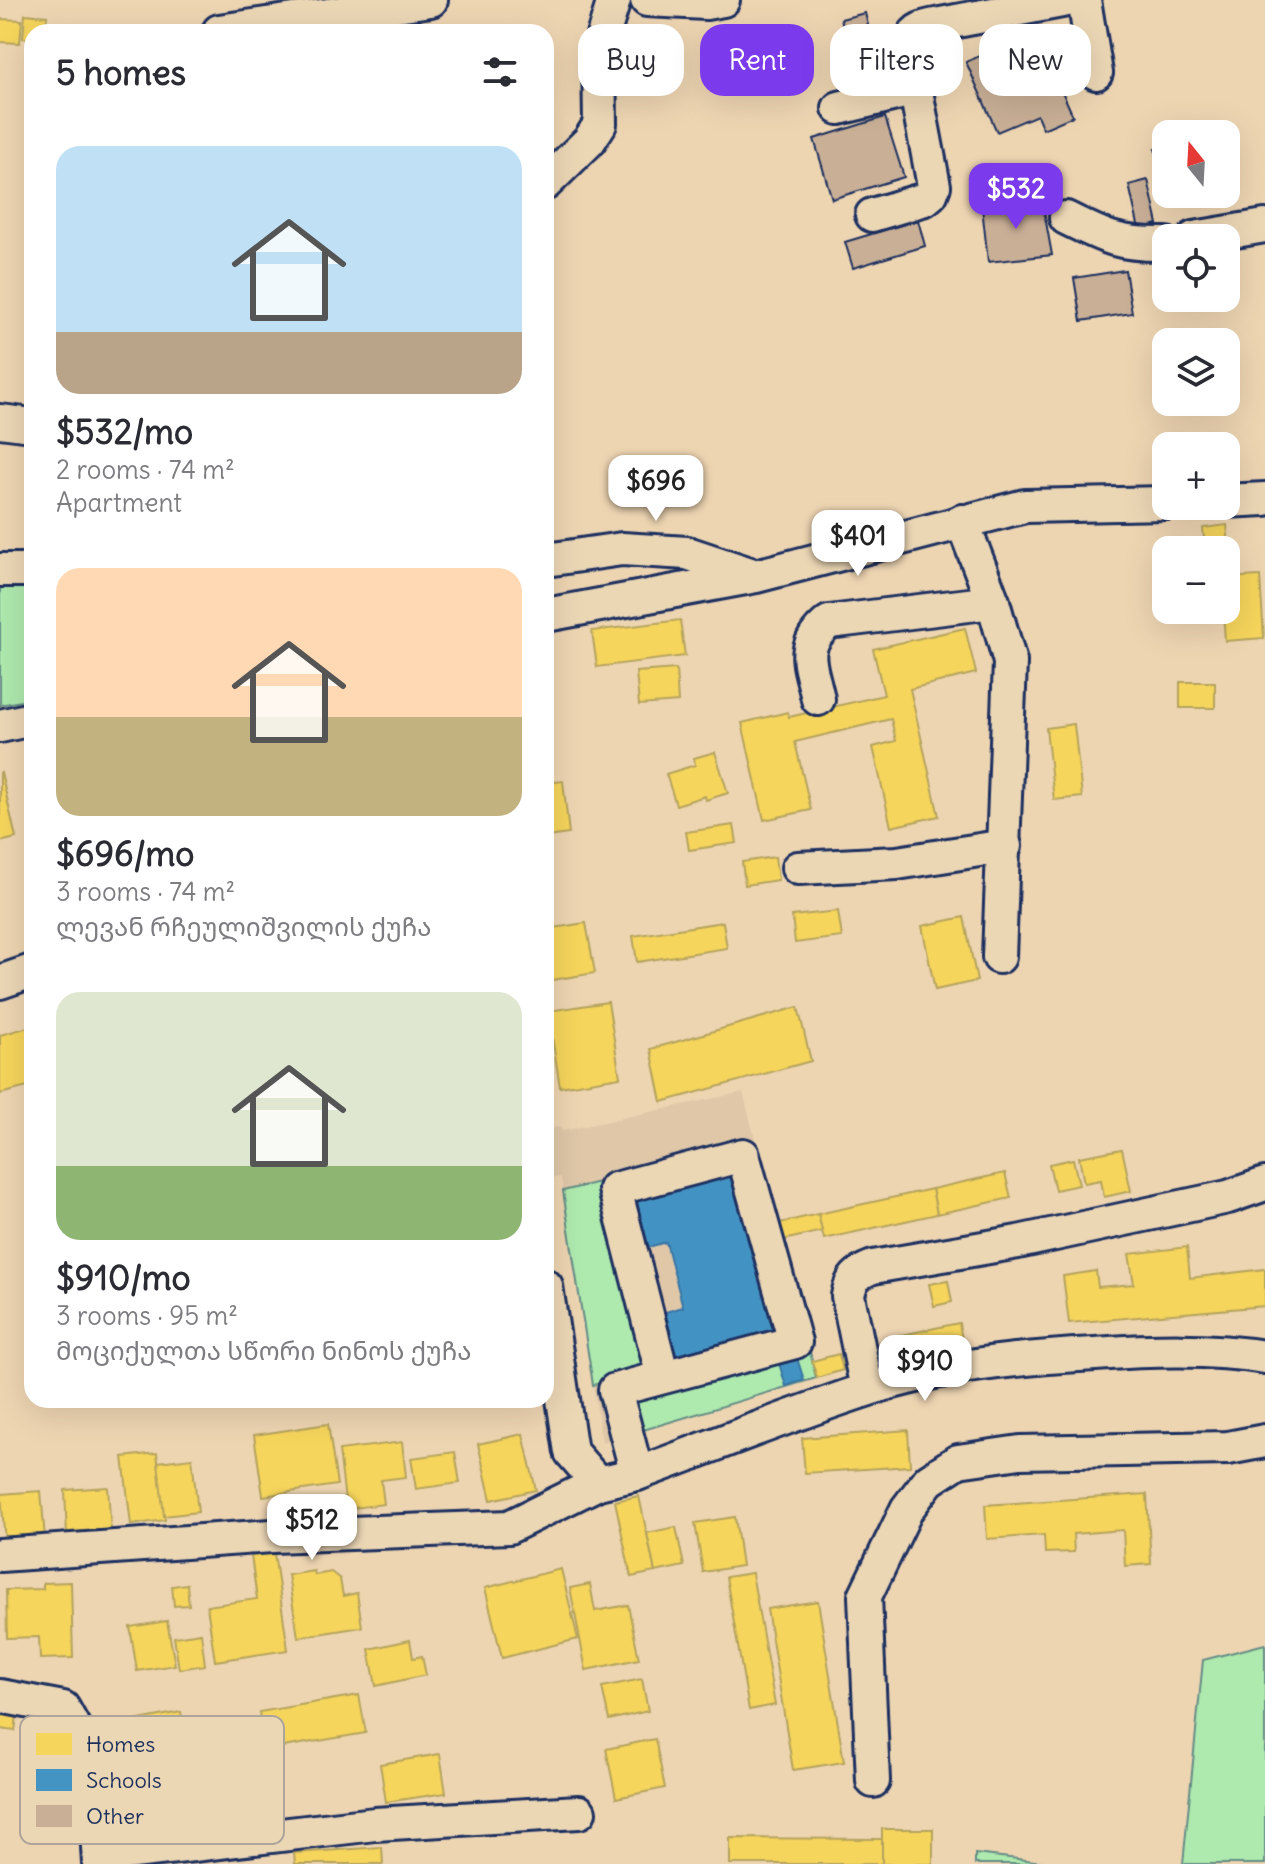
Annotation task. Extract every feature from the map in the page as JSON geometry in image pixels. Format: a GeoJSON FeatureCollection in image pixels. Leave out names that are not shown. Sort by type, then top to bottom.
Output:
{"type":"FeatureCollection","features":[{"type":"Feature","properties":{"kind":"street"},"geometry":{"type":"LineString","coordinates":[[267,24],[431,0]]}},
{"type":"Feature","properties":{"kind":"street"},"geometry":{"type":"LineString","coordinates":[[554,175],[589,141],[600,124],[599,49],[614,0]]}},
{"type":"Feature","properties":{"kind":"street"},"geometry":{"type":"LineString","coordinates":[[647,0],[706,3],[723,0]]}},
{"type":"Feature","properties":{"kind":"street"},"geometry":{"type":"LineString","coordinates":[[942,24],[1067,0]]}},
{"type":"Feature","properties":{"kind":"street"},"geometry":{"type":"LineString","coordinates":[[1084,0],[1096,73]]}},
{"type":"Feature","properties":{"kind":"street"},"geometry":{"type":"LineString","coordinates":[[839,108],[888,96]]}},
{"type":"Feature","properties":{"kind":"street"},"geometry":{"type":"LineString","coordinates":[[872,215],[925,199],[931,194],[934,186],[917,96]]}},
{"type":"Feature","properties":{"kind":"street"},"geometry":{"type":"LineString","coordinates":[[1066,218],[1100,236],[1132,244],[1152,244]]}},
{"type":"Feature","properties":{"kind":"street"},"geometry":{"type":"LineString","coordinates":[[1240,229],[1265,226]]}},
{"type":"Feature","properties":{"kind":"street"},"geometry":{"type":"LineString","coordinates":[[0,421],[24,424]]}},
{"type":"Feature","properties":{"kind":"street"},"geometry":{"type":"LineString","coordinates":[[1240,500],[1265,499]]}},
{"type":"Feature","properties":{"kind":"street"},"geometry":{"type":"LineString","coordinates":[[554,614],[756,576],[1025,506],[1152,503]]}},
{"type":"Feature","properties":{"kind":"street"},"geometry":{"type":"LineString","coordinates":[[962,521],[993,602],[1010,662],[999,957]]}},
{"type":"Feature","properties":{"kind":"street"},"geometry":{"type":"LineString","coordinates":[[554,559],[622,549],[687,553],[756,576]]}},
{"type":"Feature","properties":{"kind":"street"},"geometry":{"type":"LineString","coordinates":[[0,570],[24,570]]}},
{"type":"Feature","properties":{"kind":"street"},"geometry":{"type":"LineString","coordinates":[[818,699],[808,649],[814,634],[829,622],[993,602]]}},
{"type":"Feature","properties":{"kind":"street"},"geometry":{"type":"LineString","coordinates":[[0,726],[24,721]]}},
{"type":"Feature","properties":{"kind":"street"},"geometry":{"type":"LineString","coordinates":[[798,868],[897,863],[1005,846]]}},
{"type":"Feature","properties":{"kind":"street"},"geometry":{"type":"LineString","coordinates":[[0,982],[24,974]]}},
{"type":"Feature","properties":{"kind":"street"},"geometry":{"type":"LineString","coordinates":[[637,1474],[615,1390],[795,1342],[743,1155],[615,1189],[663,1377]]}},
{"type":"Feature","properties":{"kind":"street"},"geometry":{"type":"LineString","coordinates":[[867,1389],[848,1296],[850,1283],[858,1272],[1228,1197],[1265,1184]]}},
{"type":"Feature","properties":{"kind":"street"},"geometry":{"type":"LineString","coordinates":[[554,1339],[571,1452],[598,1483]]}},
{"type":"Feature","properties":{"kind":"street"},"geometry":{"type":"LineString","coordinates":[[0,1555],[272,1536],[509,1527],[598,1483],[637,1474],[867,1389],[930,1373],[1035,1357],[1136,1351],[1232,1351],[1265,1357]]}},
{"type":"Feature","properties":{"kind":"street"},"geometry":{"type":"LineString","coordinates":[[873,1781],[865,1596],[907,1509],[929,1480],[958,1461],[1020,1452],[1228,1448],[1265,1441]]}},
{"type":"Feature","properties":{"kind":"street"},"geometry":{"type":"LineString","coordinates":[[0,1696],[63,1708],[67,1716]]}},
{"type":"Feature","properties":{"kind":"street"},"geometry":{"type":"LineString","coordinates":[[284,1836],[375,1824],[579,1812]]}},
{"type":"Feature","properties":{"kind":"street"},"geometry":{"type":"LineString","coordinates":[[99,1860],[222,1844]]}},
{"type":"Feature","properties":{"kind":"shaded area"},"geometry":{"type":"Polygon","coordinates":[[[743,1092],[816,1378],[602,1443],[561,1177],[554,1178],[554,1128],[560,1127],[562,1131],[743,1092]]]}},
{"type":"Feature","properties":{"kind":"green space"},"geometry":{"type":"Polygon","coordinates":[[[0,582],[24,584],[24,700],[0,705],[0,582]]]}},
{"type":"Feature","properties":{"kind":"green space"},"geometry":{"type":"Polygon","coordinates":[[[603,1181],[648,1370],[593,1385],[563,1191],[603,1181]]]}},
{"type":"Feature","properties":{"kind":"green space"},"geometry":{"type":"Polygon","coordinates":[[[809,1347],[816,1378],[640,1431],[630,1397],[809,1347]]]}},
{"type":"Feature","properties":{"kind":"green space"},"geometry":{"type":"Polygon","coordinates":[[[1265,1644],[1265,1864],[1183,1864],[1203,1660],[1265,1644]]]}},
{"type":"Feature","properties":{"kind":"green space"},"geometry":{"type":"Polygon","coordinates":[[[975,1854],[1060,1864],[975,1864],[975,1854]]]}},
{"type":"Feature","properties":{"kind":"building: Homes"},"geometry":{"type":"Polygon","coordinates":[[[25,14],[47,16],[46,24],[24,24],[25,14]]]}},
{"type":"Feature","properties":{"kind":"building: Homes"},"geometry":{"type":"Polygon","coordinates":[[[0,19],[22,20],[20,43],[0,42],[0,19]]]}},
{"type":"Feature","properties":{"kind":"building: Homes"},"geometry":{"type":"Polygon","coordinates":[[[1227,525],[1228,536],[1204,536],[1203,528],[1227,525]]]}},
{"type":"Feature","properties":{"kind":"building: Homes"},"geometry":{"type":"Polygon","coordinates":[[[1260,576],[1264,638],[1225,641],[1224,624],[1240,624],[1240,577],[1260,576]]]}},
{"type":"Feature","properties":{"kind":"building: Homes"},"geometry":{"type":"Polygon","coordinates":[[[680,620],[685,656],[597,667],[592,631],[680,620]]]}},
{"type":"Feature","properties":{"kind":"building: Homes"},"geometry":{"type":"Polygon","coordinates":[[[965,628],[976,673],[910,689],[939,816],[891,827],[873,747],[896,741],[891,719],[795,742],[811,810],[764,820],[742,723],[788,712],[789,717],[884,695],[873,649],[965,628]]]}},
{"type":"Feature","properties":{"kind":"building: Homes"},"geometry":{"type":"Polygon","coordinates":[[[676,669],[678,702],[639,705],[636,672],[676,669]]]}},
{"type":"Feature","properties":{"kind":"building: Homes"},"geometry":{"type":"Polygon","coordinates":[[[1180,682],[1215,682],[1215,708],[1180,708],[1180,682]]]}},
{"type":"Feature","properties":{"kind":"building: Homes"},"geometry":{"type":"Polygon","coordinates":[[[1074,724],[1082,797],[1054,800],[1046,728],[1074,724]]]}},
{"type":"Feature","properties":{"kind":"building: Homes"},"geometry":{"type":"Polygon","coordinates":[[[715,752],[728,793],[676,805],[666,774],[695,765],[694,758],[715,752]]]}},
{"type":"Feature","properties":{"kind":"building: Homes"},"geometry":{"type":"Polygon","coordinates":[[[0,773],[16,838],[0,842],[0,773]]]}},
{"type":"Feature","properties":{"kind":"building: Homes"},"geometry":{"type":"Polygon","coordinates":[[[563,781],[569,834],[554,836],[554,782],[563,781]]]}},
{"type":"Feature","properties":{"kind":"building: Homes"},"geometry":{"type":"Polygon","coordinates":[[[734,825],[737,843],[689,850],[686,832],[734,825]]]}},
{"type":"Feature","properties":{"kind":"building: Homes"},"geometry":{"type":"Polygon","coordinates":[[[775,857],[778,880],[745,885],[742,862],[775,857]]]}},
{"type":"Feature","properties":{"kind":"building: Homes"},"geometry":{"type":"Polygon","coordinates":[[[838,911],[842,937],[795,943],[792,916],[838,911]]]}},
{"type":"Feature","properties":{"kind":"building: Homes"},"geometry":{"type":"Polygon","coordinates":[[[964,917],[977,981],[935,990],[922,926],[964,917]]]}},
{"type":"Feature","properties":{"kind":"building: Homes"},"geometry":{"type":"Polygon","coordinates":[[[723,922],[727,948],[637,962],[633,936],[723,922]]]}},
{"type":"Feature","properties":{"kind":"building: Homes"},"geometry":{"type":"Polygon","coordinates":[[[586,923],[595,973],[554,980],[554,928],[586,923]]]}},
{"type":"Feature","properties":{"kind":"building: Homes"},"geometry":{"type":"Polygon","coordinates":[[[608,1002],[620,1077],[560,1087],[554,1049],[554,1010],[608,1002]]]}},
{"type":"Feature","properties":{"kind":"building: Homes"},"geometry":{"type":"Polygon","coordinates":[[[798,1007],[811,1061],[662,1102],[651,1049],[798,1007]]]}},
{"type":"Feature","properties":{"kind":"building: Homes"},"geometry":{"type":"Polygon","coordinates":[[[24,1028],[24,1088],[0,1094],[0,1035],[24,1028]]]}},
{"type":"Feature","properties":{"kind":"building: Homes"},"geometry":{"type":"Polygon","coordinates":[[[1122,1149],[1131,1191],[1104,1197],[1101,1180],[1084,1183],[1079,1157],[1122,1149]]]}},
{"type":"Feature","properties":{"kind":"building: Homes"},"geometry":{"type":"Polygon","coordinates":[[[1073,1159],[1079,1185],[1055,1190],[1049,1164],[1073,1159]]]}},
{"type":"Feature","properties":{"kind":"building: Homes"},"geometry":{"type":"Polygon","coordinates":[[[1005,1173],[1011,1198],[937,1214],[932,1189],[1005,1173]]]}},
{"type":"Feature","properties":{"kind":"building: Homes"},"geometry":{"type":"Polygon","coordinates":[[[932,1189],[937,1214],[824,1239],[818,1214],[932,1189]]]}},
{"type":"Feature","properties":{"kind":"building: Homes"},"geometry":{"type":"Polygon","coordinates":[[[818,1214],[822,1231],[784,1240],[780,1223],[818,1214]]]}},
{"type":"Feature","properties":{"kind":"building: Homes"},"geometry":{"type":"Polygon","coordinates":[[[1187,1247],[1190,1278],[1265,1269],[1265,1306],[1069,1323],[1063,1276],[1096,1271],[1098,1287],[1134,1284],[1129,1254],[1187,1247]]]}},
{"type":"Feature","properties":{"kind":"building: Homes"},"geometry":{"type":"Polygon","coordinates":[[[948,1281],[952,1302],[934,1306],[929,1284],[948,1281]]]}},
{"type":"Feature","properties":{"kind":"building: Homes"},"geometry":{"type":"Polygon","coordinates":[[[959,1323],[963,1345],[901,1357],[897,1336],[959,1323]]]}},
{"type":"Feature","properties":{"kind":"building: Homes"},"geometry":{"type":"Polygon","coordinates":[[[839,1354],[843,1370],[817,1378],[812,1361],[839,1354]]]}},
{"type":"Feature","properties":{"kind":"building: Homes"},"geometry":{"type":"Polygon","coordinates":[[[328,1424],[337,1485],[263,1496],[254,1435],[328,1424]]]}},
{"type":"Feature","properties":{"kind":"building: Homes"},"geometry":{"type":"Polygon","coordinates":[[[908,1430],[910,1466],[805,1473],[802,1438],[908,1430]]]}},
{"type":"Feature","properties":{"kind":"building: Homes"},"geometry":{"type":"Polygon","coordinates":[[[523,1434],[536,1490],[491,1500],[478,1444],[523,1434]]]}},
{"type":"Feature","properties":{"kind":"building: Homes"},"geometry":{"type":"Polygon","coordinates":[[[402,1442],[406,1477],[381,1480],[384,1504],[346,1509],[339,1450],[402,1442]]]}},
{"type":"Feature","properties":{"kind":"building: Homes"},"geometry":{"type":"Polygon","coordinates":[[[455,1452],[460,1483],[416,1489],[411,1458],[455,1452]]]}},
{"type":"Feature","properties":{"kind":"building: Homes"},"geometry":{"type":"Polygon","coordinates":[[[157,1453],[165,1520],[131,1525],[123,1457],[157,1453]]]}},
{"type":"Feature","properties":{"kind":"building: Homes"},"geometry":{"type":"Polygon","coordinates":[[[192,1458],[198,1512],[164,1516],[158,1462],[192,1458]]]}},
{"type":"Feature","properties":{"kind":"building: Homes"},"geometry":{"type":"Polygon","coordinates":[[[108,1487],[111,1533],[67,1536],[65,1490],[108,1487]]]}},
{"type":"Feature","properties":{"kind":"building: Homes"},"geometry":{"type":"Polygon","coordinates":[[[41,1491],[45,1539],[5,1542],[1,1494],[41,1491]]]}},
{"type":"Feature","properties":{"kind":"building: Homes"},"geometry":{"type":"Polygon","coordinates":[[[1147,1494],[1151,1564],[1125,1566],[1123,1530],[1073,1534],[1074,1552],[1045,1553],[1044,1535],[987,1539],[985,1505],[1147,1494]]]}},
{"type":"Feature","properties":{"kind":"building: Homes"},"geometry":{"type":"Polygon","coordinates":[[[639,1496],[655,1572],[631,1577],[615,1501],[639,1496]]]}},
{"type":"Feature","properties":{"kind":"building: Homes"},"geometry":{"type":"Polygon","coordinates":[[[735,1517],[742,1566],[703,1572],[695,1523],[735,1517]]]}},
{"type":"Feature","properties":{"kind":"building: Homes"},"geometry":{"type":"Polygon","coordinates":[[[676,1527],[684,1566],[655,1572],[647,1533],[676,1527]]]}},
{"type":"Feature","properties":{"kind":"building: Homes"},"geometry":{"type":"Polygon","coordinates":[[[274,1553],[288,1650],[215,1661],[207,1606],[257,1599],[251,1556],[274,1553]]]}},
{"type":"Feature","properties":{"kind":"building: Homes"},"geometry":{"type":"Polygon","coordinates":[[[561,1569],[578,1639],[502,1658],[485,1588],[561,1569]]]}},
{"type":"Feature","properties":{"kind":"building: Homes"},"geometry":{"type":"Polygon","coordinates":[[[314,1571],[315,1575],[331,1572],[340,1579],[343,1596],[357,1593],[362,1627],[298,1637],[288,1575],[314,1571]]]}},
{"type":"Feature","properties":{"kind":"building: Homes"},"geometry":{"type":"Polygon","coordinates":[[[752,1573],[775,1705],[749,1710],[726,1577],[752,1573]]]}},
{"type":"Feature","properties":{"kind":"building: Homes"},"geometry":{"type":"Polygon","coordinates":[[[71,1582],[73,1658],[40,1659],[39,1637],[7,1638],[6,1590],[43,1589],[43,1583],[71,1582]]]}},
{"type":"Feature","properties":{"kind":"building: Homes"},"geometry":{"type":"Polygon","coordinates":[[[187,1584],[189,1605],[174,1606],[172,1586],[187,1584]]]}},
{"type":"Feature","properties":{"kind":"building: Homes"},"geometry":{"type":"Polygon","coordinates":[[[590,1584],[595,1611],[628,1605],[639,1659],[586,1670],[570,1588],[590,1584]]]}},
{"type":"Feature","properties":{"kind":"building: Homes"},"geometry":{"type":"Polygon","coordinates":[[[818,1601],[844,1762],[793,1770],[767,1609],[818,1601]]]}},
{"type":"Feature","properties":{"kind":"building: Homes"},"geometry":{"type":"Polygon","coordinates":[[[167,1621],[175,1665],[137,1671],[130,1627],[167,1621]]]}},
{"type":"Feature","properties":{"kind":"building: Homes"},"geometry":{"type":"Polygon","coordinates":[[[201,1633],[205,1665],[179,1669],[174,1637],[201,1633]]]}},
{"type":"Feature","properties":{"kind":"building: Homes"},"geometry":{"type":"Polygon","coordinates":[[[410,1640],[413,1658],[422,1656],[426,1675],[376,1686],[369,1649],[410,1640]]]}},
{"type":"Feature","properties":{"kind":"building: Homes"},"geometry":{"type":"Polygon","coordinates":[[[642,1679],[648,1711],[609,1720],[602,1687],[642,1679]]]}},
{"type":"Feature","properties":{"kind":"building: Homes"},"geometry":{"type":"Polygon","coordinates":[[[359,1695],[366,1733],[284,1747],[284,1716],[260,1716],[259,1712],[359,1695]]]}},
{"type":"Feature","properties":{"kind":"building: Homes"},"geometry":{"type":"Polygon","coordinates":[[[0,1707],[18,1709],[15,1731],[0,1729],[0,1707]]]}},
{"type":"Feature","properties":{"kind":"building: Homes"},"geometry":{"type":"Polygon","coordinates":[[[181,1712],[182,1716],[160,1716],[181,1712]]]}},
{"type":"Feature","properties":{"kind":"building: Homes"},"geometry":{"type":"Polygon","coordinates":[[[655,1739],[665,1788],[616,1798],[606,1749],[655,1739]]]}},
{"type":"Feature","properties":{"kind":"building: Homes"},"geometry":{"type":"Polygon","coordinates":[[[440,1754],[446,1793],[386,1802],[380,1764],[440,1754]]]}},
{"type":"Feature","properties":{"kind":"building: Homes"},"geometry":{"type":"Polygon","coordinates":[[[882,1829],[933,1829],[933,1864],[882,1864],[882,1829]]]}},
{"type":"Feature","properties":{"kind":"building: Homes"},"geometry":{"type":"Polygon","coordinates":[[[730,1838],[882,1839],[882,1864],[730,1864],[730,1838]]]}},
{"type":"Feature","properties":{"kind":"building: Homes"},"geometry":{"type":"Polygon","coordinates":[[[382,1847],[383,1864],[295,1864],[294,1853],[382,1847]]]}},
{"type":"Feature","properties":{"kind":"building: Schools"},"geometry":{"type":"Polygon","coordinates":[[[732,1172],[774,1332],[673,1358],[662,1313],[683,1307],[666,1242],[645,1248],[632,1198],[732,1172]]]}},
{"type":"Feature","properties":{"kind":"building: Schools"},"geometry":{"type":"Polygon","coordinates":[[[796,1355],[804,1380],[786,1386],[778,1360],[796,1355]]]}},
{"type":"Feature","properties":{"kind":"building: Other"},"geometry":{"type":"Polygon","coordinates":[[[865,13],[868,24],[842,24],[841,19],[865,13]]]}},
{"type":"Feature","properties":{"kind":"building: Other"},"geometry":{"type":"Polygon","coordinates":[[[979,56],[979,91],[966,62],[979,56]]]}},
{"type":"Feature","properties":{"kind":"building: Other"},"geometry":{"type":"Polygon","coordinates":[[[981,96],[1064,96],[1073,116],[1043,129],[1037,115],[997,132],[981,96]]]}},
{"type":"Feature","properties":{"kind":"building: Other"},"geometry":{"type":"Polygon","coordinates":[[[885,117],[904,177],[832,199],[814,139],[885,117]]]}},
{"type":"Feature","properties":{"kind":"building: Other"},"geometry":{"type":"Polygon","coordinates":[[[1148,180],[1158,224],[1139,229],[1129,185],[1148,180]]]}},
{"type":"Feature","properties":{"kind":"building: Other"},"geometry":{"type":"Polygon","coordinates":[[[1042,200],[1052,255],[988,262],[982,207],[1042,200]]]}},
{"type":"Feature","properties":{"kind":"building: Other"},"geometry":{"type":"Polygon","coordinates":[[[918,220],[925,246],[853,268],[845,242],[918,220]]]}},
{"type":"Feature","properties":{"kind":"building: Other"},"geometry":{"type":"Polygon","coordinates":[[[1125,270],[1132,313],[1081,321],[1074,278],[1125,270]]]}}]}
